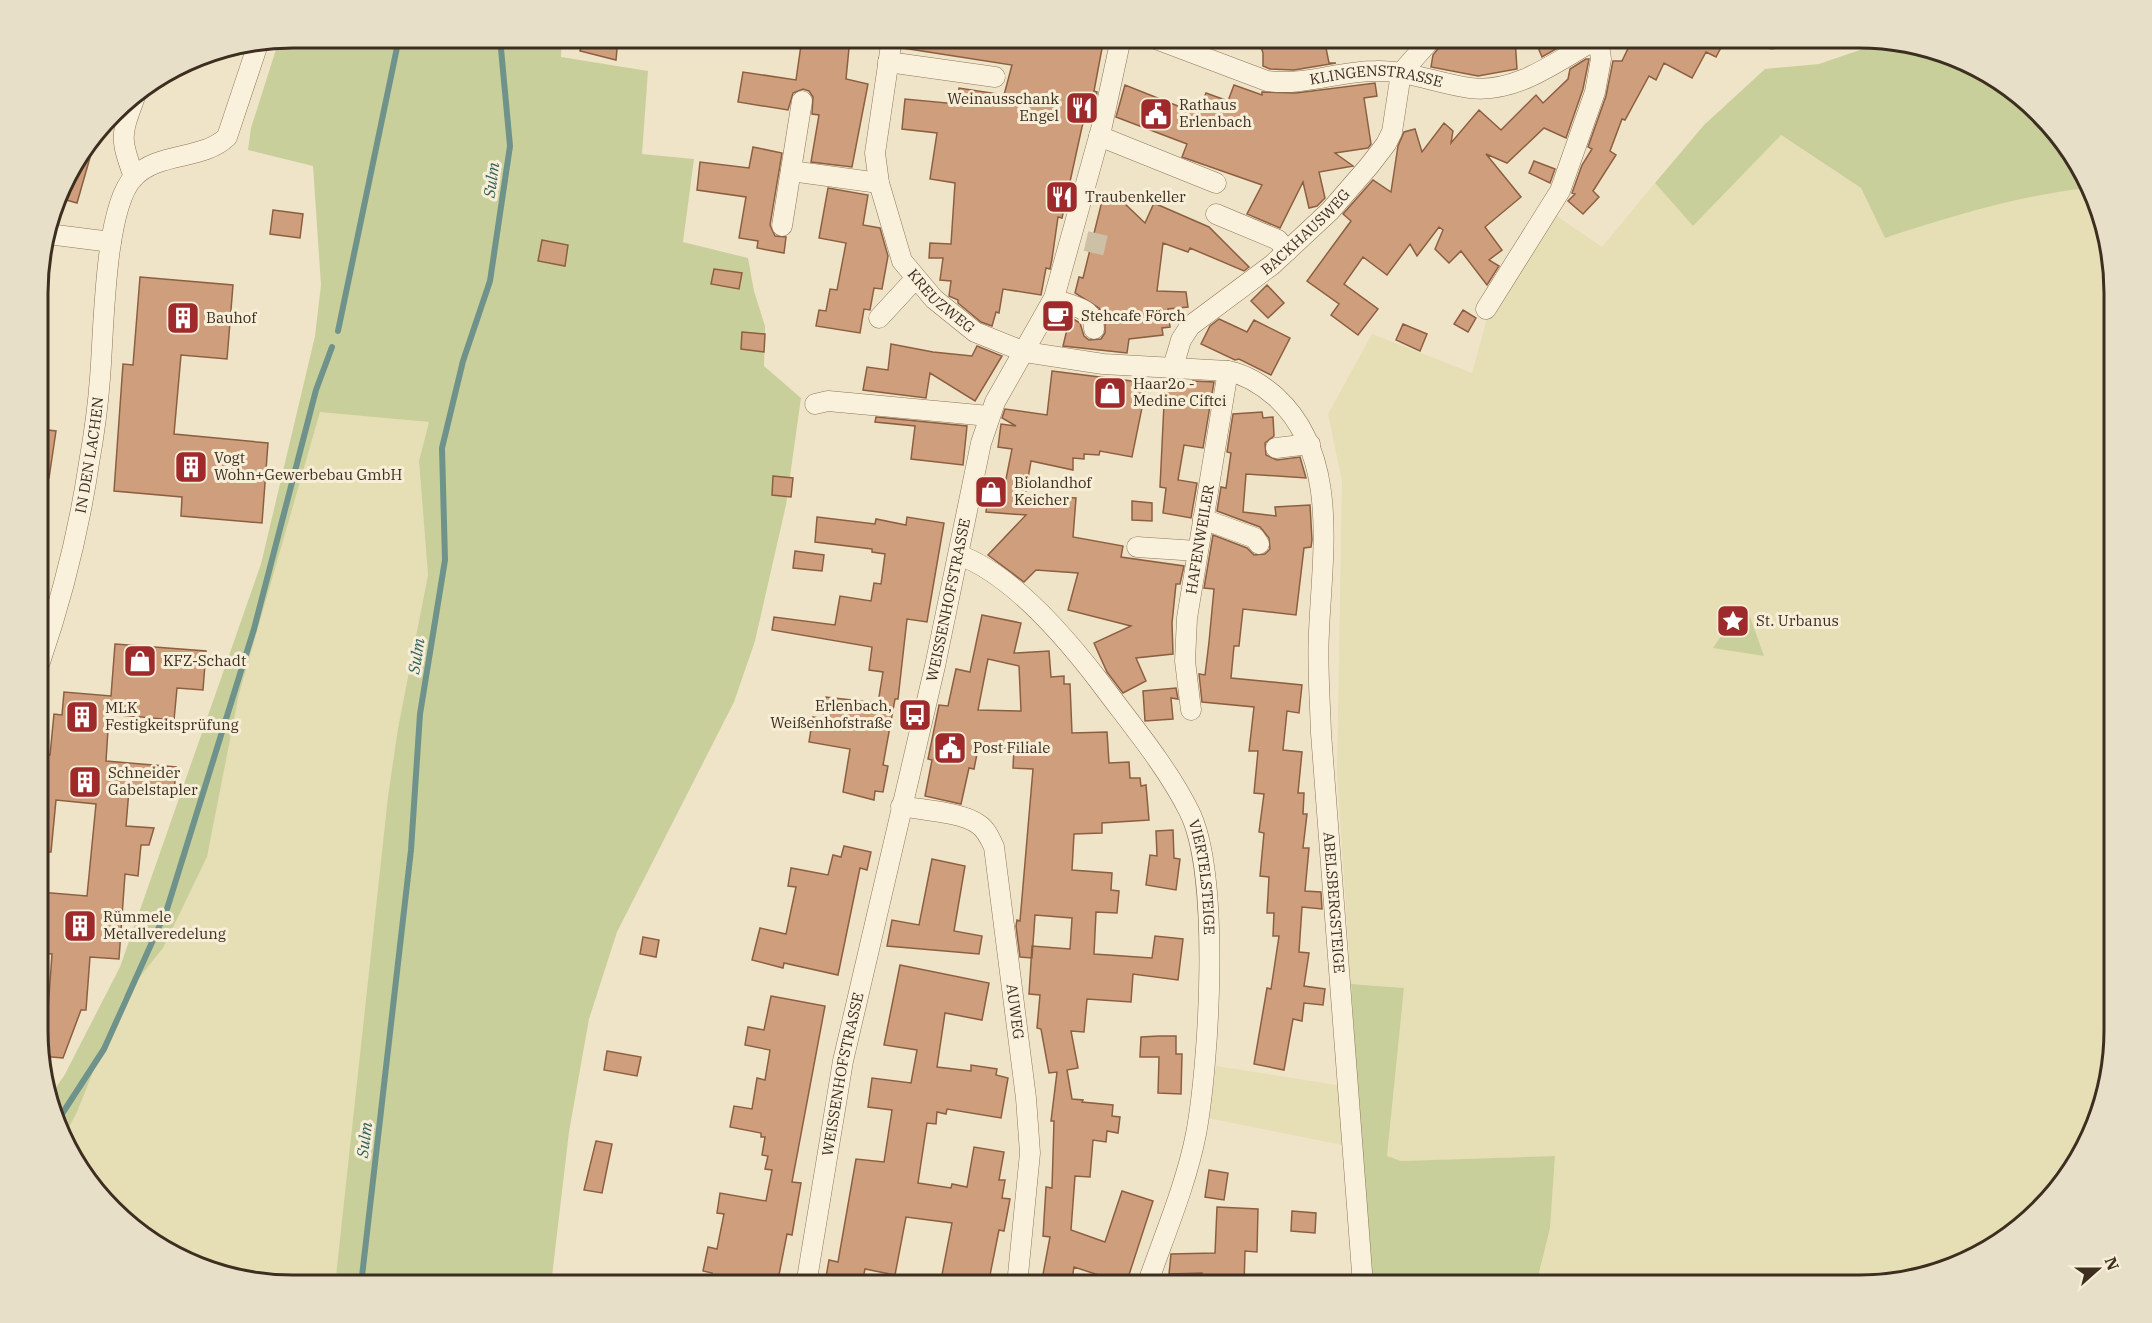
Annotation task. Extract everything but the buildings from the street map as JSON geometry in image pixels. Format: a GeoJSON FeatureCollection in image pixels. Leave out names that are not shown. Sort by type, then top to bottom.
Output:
{"type":"FeatureCollection","features":[{"type":"Feature","properties":{"kind":"street","name":"KREUZWEG"},"geometry":{"type":"LineString","coordinates":[[890,48],[875,153],[879,183],[902,261],[915,279],[968,327],[1025,352]]}},
{"type":"Feature","properties":{"kind":"street","name":"WEISSENHOFSTRASSE"},"geometry":{"type":"LineString","coordinates":[[808,1275],[843,1061],[959,555],[969,496],[988,416],[1054,298],[1099,136],[1120,48]]}},
{"type":"Feature","properties":{"kind":"street","name":"KLINGENSTRASSE"},"geometry":{"type":"LineString","coordinates":[[1194,48],[1267,81],[1286,84],[1362,71],[1401,73],[1472,88],[1492,88],[1514,83],[1537,73],[1581,48]]}},
{"type":"Feature","properties":{"kind":"street"},"geometry":{"type":"LineString","coordinates":[[1401,73],[1423,48]]}},
{"type":"Feature","properties":{"kind":"street","name":"KLINGENSTRASSE"},"geometry":{"type":"LineString","coordinates":[[1486,309],[1560,191],[1595,92],[1601,59],[1599,48]]}},
{"type":"Feature","properties":{"kind":"street"},"geometry":{"type":"LineString","coordinates":[[129,112],[122,131],[124,150],[134,177],[150,166],[170,158],[218,146],[227,137],[256,51]]}},
{"type":"Feature","properties":{"kind":"street"},"geometry":{"type":"LineString","coordinates":[[888,62],[994,77]]}},
{"type":"Feature","properties":{"kind":"street","name":"BACKHAUSWEG"},"geometry":{"type":"LineString","coordinates":[[1173,367],[1181,340],[1190,327],[1287,251],[1329,212],[1386,144],[1395,118],[1401,73]]}},
{"type":"Feature","properties":{"kind":"street"},"geometry":{"type":"LineString","coordinates":[[782,226],[802,101]]}},
{"type":"Feature","properties":{"kind":"street"},"geometry":{"type":"LineString","coordinates":[[1099,136],[1216,183]]}},
{"type":"Feature","properties":{"kind":"street"},"geometry":{"type":"LineString","coordinates":[[791,171],[879,183]]}},
{"type":"Feature","properties":{"kind":"street","name":"IN DEN LACHEN"},"geometry":{"type":"LineString","coordinates":[[48,633],[71,551],[89,467],[98,403],[111,242],[122,195],[134,177]]}},
{"type":"Feature","properties":{"kind":"street"},"geometry":{"type":"LineString","coordinates":[[1216,214],[1278,240],[1287,251]]}},
{"type":"Feature","properties":{"kind":"street"},"geometry":{"type":"LineString","coordinates":[[55,235],[111,242]]}},
{"type":"Feature","properties":{"kind":"street"},"geometry":{"type":"LineString","coordinates":[[879,318],[915,279]]}},
{"type":"Feature","properties":{"kind":"street"},"geometry":{"type":"LineString","coordinates":[[1054,298],[1090,312],[1094,318],[1094,328]]}},
{"type":"Feature","properties":{"kind":"street"},"geometry":{"type":"LineString","coordinates":[[1025,352],[1103,364],[1228,371],[1245,375],[1282,403],[1301,426],[1310,444],[1276,448]]}},
{"type":"Feature","properties":{"kind":"street","name":"HAFENWEILER"},"geometry":{"type":"LineString","coordinates":[[1191,710],[1185,661],[1186,628],[1228,371]]}},
{"type":"Feature","properties":{"kind":"street"},"geometry":{"type":"LineString","coordinates":[[815,404],[828,401],[988,416]]}},
{"type":"Feature","properties":{"kind":"street","name":"ABELSBERGSTEIGE"},"geometry":{"type":"LineString","coordinates":[[1310,444],[1319,478],[1323,520],[1318,648],[1321,733],[1362,1275]]}},
{"type":"Feature","properties":{"kind":"street"},"geometry":{"type":"LineString","coordinates":[[1203,519],[1255,538],[1259,544]]}},
{"type":"Feature","properties":{"kind":"street"},"geometry":{"type":"LineString","coordinates":[[1137,547],[1197,551]]}},
{"type":"Feature","properties":{"kind":"street","name":"VIERTELSTEIGE"},"geometry":{"type":"LineString","coordinates":[[959,555],[990,571],[1032,607],[1084,661],[1164,770],[1190,812],[1198,836],[1209,928],[1203,1085],[1196,1136],[1150,1275]]}},
{"type":"Feature","properties":{"kind":"street","name":"AUWEG"},"geometry":{"type":"LineString","coordinates":[[901,806],[968,819],[979,824],[989,835],[994,847],[1026,1098],[1030,1153],[1018,1275]]}},
{"type":"Feature","properties":{"kind":"shaded area"},"geometry":{"type":"Polygon","coordinates":[[[1780,135],[1861,188],[1885,238],[1968,211],[2043,193],[2081,189],[2096,230],[2102,261],[2104,293],[2104,1030],[2102,1062],[2096,1093],[2079,1138],[2063,1166],[2043,1191],[1995,1234],[1967,1250],[1922,1267],[1891,1273],[1859,1275],[1538,1275],[1550,1228],[1555,1156],[1401,1161],[1387,1156],[1404,988],[1351,984],[1337,772],[1342,481],[1328,414],[1372,334],[1472,373],[1488,315],[1554,214],[1602,247],[1655,183],[1693,226],[1780,135]]]}},
{"type":"Feature","properties":{"kind":"shaded area"},"geometry":{"type":"Polygon","coordinates":[[[320,411],[429,422],[419,461],[428,575],[398,728],[336,1275],[261,1273],[230,1267],[185,1250],[157,1234],[120,1203],[89,1166],[69,1128],[123,998],[163,948],[207,857],[239,694],[320,411]]]}},
{"type":"Feature","properties":{"kind":"shaded area"},"geometry":{"type":"Polygon","coordinates":[[[1216,1066],[1356,1088],[1362,1149],[1208,1118],[1216,1066]]]}},
{"type":"Feature","properties":{"kind":"green space"},"geometry":{"type":"Polygon","coordinates":[[[561,48],[561,57],[648,71],[642,154],[694,159],[683,242],[748,258],[754,291],[765,326],[764,366],[801,398],[786,505],[755,641],[734,702],[617,932],[589,1019],[569,1132],[552,1275],[336,1275],[388,797],[398,728],[428,575],[419,461],[429,422],[320,412],[239,694],[207,857],[163,948],[123,998],[69,1128],[56,1093],[55,1088],[64,1076],[120,967],[261,564],[315,336],[321,285],[313,166],[248,150],[251,128],[276,49],[561,48]]]}},
{"type":"Feature","properties":{"kind":"green space"},"geometry":{"type":"Polygon","coordinates":[[[1865,48],[1891,50],[1922,56],[1967,73],[1995,89],[2032,120],[2063,157],[2081,189],[2035,196],[1985,208],[1885,238],[1861,188],[1781,135],[1693,226],[1655,183],[1704,125],[1765,69],[1819,64],[1865,48]]]}},
{"type":"Feature","properties":{"kind":"green space"},"geometry":{"type":"Polygon","coordinates":[[[1744,609],[1749,614],[1764,656],[1713,648],[1738,611],[1744,609]]]}},
{"type":"Feature","properties":{"kind":"green space"},"geometry":{"type":"Polygon","coordinates":[[[1351,984],[1404,988],[1387,1156],[1401,1161],[1555,1156],[1550,1228],[1538,1275],[1368,1275],[1351,984]]]}},
{"type":"Feature","properties":{"kind":"waterway"},"geometry":{"type":"LineString","coordinates":[[338,331],[397,48]]}},
{"type":"Feature","properties":{"kind":"waterway","name":"Sulm"},"geometry":{"type":"LineString","coordinates":[[362,1275],[411,850],[420,714],[445,560],[442,448],[463,361],[490,281],[510,146],[501,48]]}},
{"type":"Feature","properties":{"kind":"waterway"},"geometry":{"type":"LineString","coordinates":[[63,1113],[104,1049],[167,909],[254,629],[316,390],[332,347]]}},
{"type":"Feature","properties":{"kind":"tunnel"},"geometry":{"type":"LineString","coordinates":[[1086,241],[1108,246]]}},
{"type":"Feature","properties":{"kind":"place","name":"Weinausschank Engel"},"geometry":{"type":"Point","coordinates":[1082,108]}},
{"type":"Feature","properties":{"kind":"place","name":"Rathaus Erlenbach"},"geometry":{"type":"Point","coordinates":[1156,114]}},
{"type":"Feature","properties":{"kind":"place","name":"Traubenkeller"},"geometry":{"type":"Point","coordinates":[1062,197]}},
{"type":"Feature","properties":{"kind":"place","name":"Stehcafe Förch"},"geometry":{"type":"Point","coordinates":[1058,316]}},
{"type":"Feature","properties":{"kind":"place","name":"Bauhof"},"geometry":{"type":"Point","coordinates":[183,318]}},
{"type":"Feature","properties":{"kind":"place","name":"Haar2o - Medine Ciftci"},"geometry":{"type":"Point","coordinates":[1110,393]}},
{"type":"Feature","properties":{"kind":"place","name":"Vogt Wohn+Gewerbebau GmbH"},"geometry":{"type":"Point","coordinates":[191,467]}},
{"type":"Feature","properties":{"kind":"place","name":"Biolandhof Keicher"},"geometry":{"type":"Point","coordinates":[991,492]}},
{"type":"Feature","properties":{"kind":"place","name":"St. Urbanus"},"geometry":{"type":"Point","coordinates":[1733,621]}},
{"type":"Feature","properties":{"kind":"place","name":"KFZ-Schadt"},"geometry":{"type":"Point","coordinates":[140,661]}},
{"type":"Feature","properties":{"kind":"place","name":"Erlenbach, Weißenhofstraße"},"geometry":{"type":"Point","coordinates":[915,715]}},
{"type":"Feature","properties":{"kind":"place","name":"MLK Festigkeitsprüfung"},"geometry":{"type":"Point","coordinates":[82,717]}},
{"type":"Feature","properties":{"kind":"place","name":"Post Filiale"},"geometry":{"type":"Point","coordinates":[950,748]}},
{"type":"Feature","properties":{"kind":"place","name":"Schneider Gabelstapler"},"geometry":{"type":"Point","coordinates":[85,782]}},
{"type":"Feature","properties":{"kind":"place","name":"Rümmele Metallveredelung"},"geometry":{"type":"Point","coordinates":[80,926]}}]}
